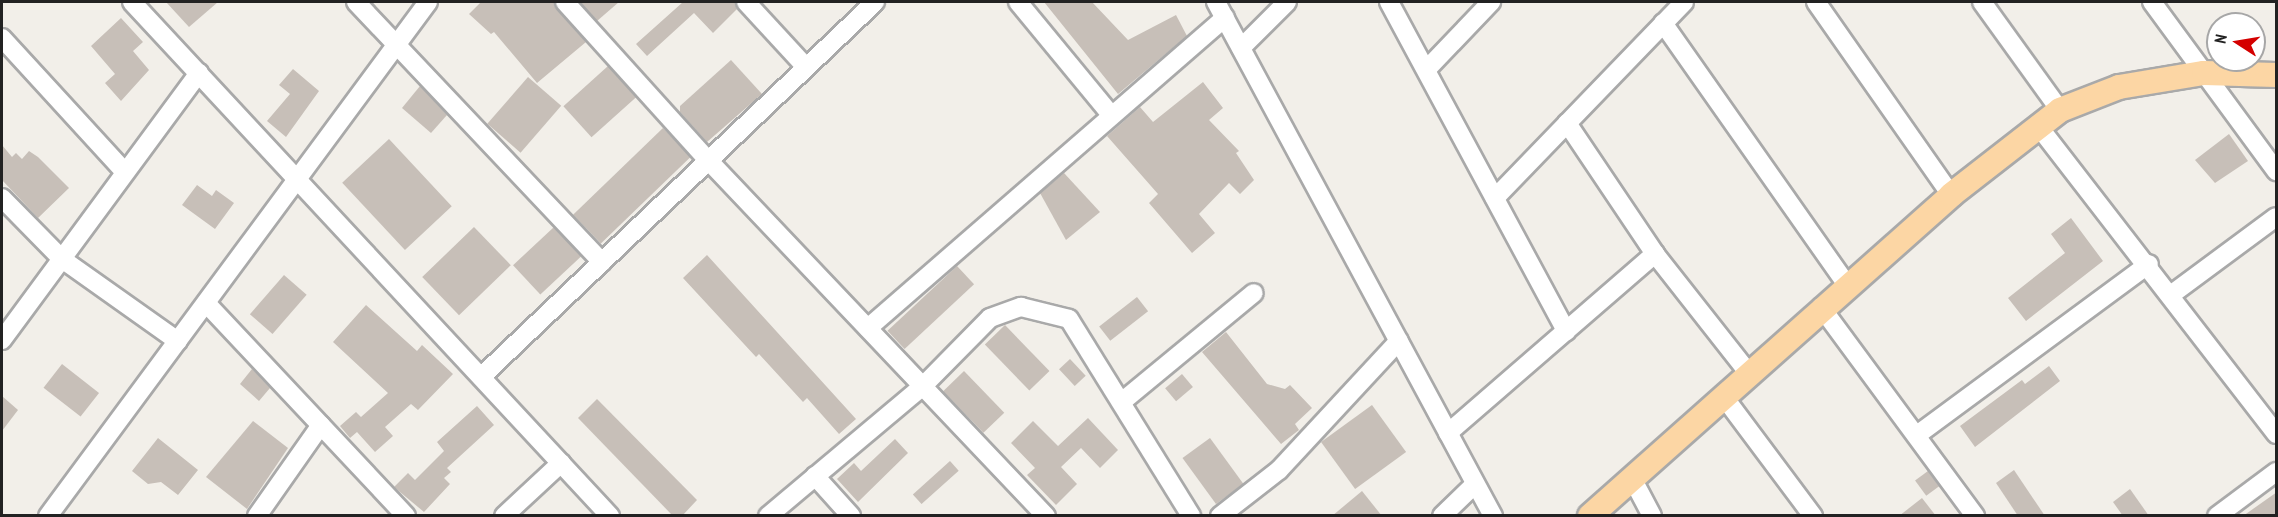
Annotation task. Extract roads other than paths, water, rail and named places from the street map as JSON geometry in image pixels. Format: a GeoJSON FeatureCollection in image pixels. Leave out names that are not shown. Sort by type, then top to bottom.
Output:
{"type":"FeatureCollection","features":[{"type":"Feature","properties":{"kind":"main road"},"geometry":{"type":"LineString","coordinates":[[1590,516],[1821,307],[1951,195],[2060,110],[2119,87],[2204,73],[2277,75]]}},
{"type":"Feature","properties":{"kind":"street"},"geometry":{"type":"LineString","coordinates":[[132,2],[610,516]]}},
{"type":"Feature","properties":{"kind":"street"},"geometry":{"type":"LineString","coordinates":[[356,2],[398,42],[602,262]]}},
{"type":"Feature","properties":{"kind":"street"},"geometry":{"type":"LineString","coordinates":[[48,516],[428,2]]}},
{"type":"Feature","properties":{"kind":"street"},"geometry":{"type":"LineString","coordinates":[[565,2],[708,160],[1047,516]]}},
{"type":"Feature","properties":{"kind":"street"},"geometry":{"type":"LineString","coordinates":[[746,2],[806,67]]}},
{"type":"Feature","properties":{"kind":"street"},"geometry":{"type":"LineString","coordinates":[[481,377],[875,2]]}},
{"type":"Feature","properties":{"kind":"street"},"geometry":{"type":"LineString","coordinates":[[1018,2],[1112,115]]}},
{"type":"Feature","properties":{"kind":"street"},"geometry":{"type":"LineString","coordinates":[[1216,2],[1493,516]]}},
{"type":"Feature","properties":{"kind":"street"},"geometry":{"type":"LineString","coordinates":[[1241,48],[1287,2]]}},
{"type":"Feature","properties":{"kind":"street"},"geometry":{"type":"LineString","coordinates":[[1389,2],[1427,69],[1566,332]]}},
{"type":"Feature","properties":{"kind":"street"},"geometry":{"type":"LineString","coordinates":[[1427,69],[1491,2]]}},
{"type":"Feature","properties":{"kind":"street"},"geometry":{"type":"LineString","coordinates":[[1495,198],[1684,2]]}},
{"type":"Feature","properties":{"kind":"street"},"geometry":{"type":"LineString","coordinates":[[1816,2],[1951,195]]}},
{"type":"Feature","properties":{"kind":"street"},"geometry":{"type":"LineString","coordinates":[[1982,2],[2060,110]]}},
{"type":"Feature","properties":{"kind":"street"},"geometry":{"type":"LineString","coordinates":[[2152,2],[2277,171]]}},
{"type":"Feature","properties":{"kind":"street"},"geometry":{"type":"LineString","coordinates":[[868,328],[1225,18]]}},
{"type":"Feature","properties":{"kind":"street"},"geometry":{"type":"LineString","coordinates":[[1663,23],[1847,285]]}},
{"type":"Feature","properties":{"kind":"street"},"geometry":{"type":"LineString","coordinates":[[2,38],[125,172]]}},
{"type":"Feature","properties":{"kind":"street"},"geometry":{"type":"LineString","coordinates":[[2,340],[199,73]]}},
{"type":"Feature","properties":{"kind":"street"},"geometry":{"type":"LineString","coordinates":[[1567,123],[1655,254],[1748,372]]}},
{"type":"Feature","properties":{"kind":"street"},"geometry":{"type":"LineString","coordinates":[[2039,127],[2150,264],[2274,427]]}},
{"type":"Feature","properties":{"kind":"street"},"geometry":{"type":"LineString","coordinates":[[2,198],[62,259],[178,340]]}},
{"type":"Feature","properties":{"kind":"street"},"geometry":{"type":"LineString","coordinates":[[2172,294],[2277,217]]}},
{"type":"Feature","properties":{"kind":"street"},"geometry":{"type":"LineString","coordinates":[[1448,433],[1655,254]]}},
{"type":"Feature","properties":{"kind":"street"},"geometry":{"type":"LineString","coordinates":[[1917,435],[2150,264]]}},
{"type":"Feature","properties":{"kind":"street"},"geometry":{"type":"LineString","coordinates":[[1124,400],[1254,293]]}},
{"type":"Feature","properties":{"kind":"street"},"geometry":{"type":"LineString","coordinates":[[206,303],[406,516]]}},
{"type":"Feature","properties":{"kind":"street"},"geometry":{"type":"LineString","coordinates":[[768,516],[923,386],[990,318],[1021,307],[1069,319],[1124,400],[1191,516]]}},
{"type":"Feature","properties":{"kind":"street"},"geometry":{"type":"LineString","coordinates":[[1821,307],[1975,516]]}},
{"type":"Feature","properties":{"kind":"street"},"geometry":{"type":"LineString","coordinates":[[1220,516],[1279,470],[1399,341]]}},
{"type":"Feature","properties":{"kind":"street"},"geometry":{"type":"LineString","coordinates":[[1724,397],[1814,516]]}},
{"type":"Feature","properties":{"kind":"street"},"geometry":{"type":"LineString","coordinates":[[257,516],[321,425]]}},
{"type":"Feature","properties":{"kind":"street"},"geometry":{"type":"LineString","coordinates":[[504,516],[561,463]]}},
{"type":"Feature","properties":{"kind":"street"},"geometry":{"type":"LineString","coordinates":[[2217,516],[2277,472]]}},
{"type":"Feature","properties":{"kind":"street"},"geometry":{"type":"LineString","coordinates":[[815,476],[851,516]]}},
{"type":"Feature","properties":{"kind":"street"},"geometry":{"type":"LineString","coordinates":[[1632,478],[1652,516]]}},
{"type":"Feature","properties":{"kind":"street"},"geometry":{"type":"LineString","coordinates":[[1442,516],[1476,484]]}}]}
